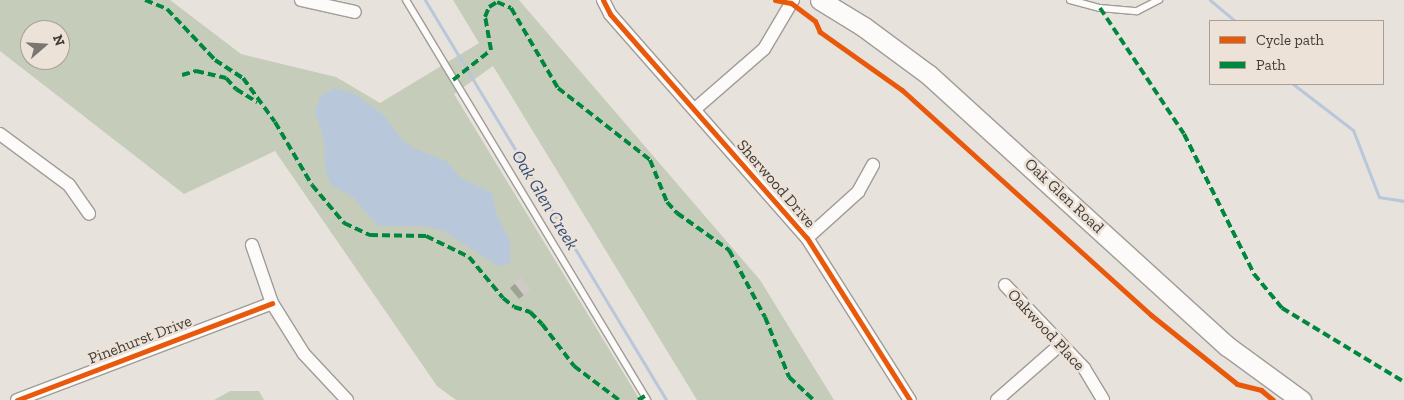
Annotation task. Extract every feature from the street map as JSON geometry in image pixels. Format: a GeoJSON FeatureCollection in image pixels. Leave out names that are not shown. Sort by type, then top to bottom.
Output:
{"type":"FeatureCollection","features":[{"type":"Feature","properties":{"kind":"main road","name":"Oak Glen Road"},"geometry":{"type":"LineString","coordinates":[[820,0],[864,27],[929,75],[1227,346],[1300,400]]}},
{"type":"Feature","properties":{"kind":"street"},"geometry":{"type":"LineString","coordinates":[[301,0],[355,12]]}},
{"type":"Feature","properties":{"kind":"street","name":"Sherwood Drive"},"geometry":{"type":"LineString","coordinates":[[603,0],[610,14],[807,238],[910,400]]}},
{"type":"Feature","properties":{"kind":"street"},"geometry":{"type":"LineString","coordinates":[[694,109],[764,49],[793,0]]}},
{"type":"Feature","properties":{"kind":"street"},"geometry":{"type":"LineString","coordinates":[[0,134],[69,185],[89,214]]}},
{"type":"Feature","properties":{"kind":"street"},"geometry":{"type":"LineString","coordinates":[[807,238],[858,192],[873,165]]}},
{"type":"Feature","properties":{"kind":"street"},"geometry":{"type":"LineString","coordinates":[[252,244],[272,303],[304,354],[347,400]]}},
{"type":"Feature","properties":{"kind":"street","name":"Oakwood Place"},"geometry":{"type":"LineString","coordinates":[[1005,285],[1084,368],[1103,400]]}},
{"type":"Feature","properties":{"kind":"street","name":"Pinehurst Drive"},"geometry":{"type":"LineString","coordinates":[[17,400],[272,303]]}},
{"type":"Feature","properties":{"kind":"street"},"geometry":{"type":"LineString","coordinates":[[997,400],[1061,344]]}},
{"type":"Feature","properties":{"kind":"lane"},"geometry":{"type":"LineString","coordinates":[[406,0],[647,400]]}},
{"type":"Feature","properties":{"kind":"lane"},"geometry":{"type":"LineString","coordinates":[[1070,0],[1100,8],[1136,11],[1159,0]]}},
{"type":"Feature","properties":{"kind":"green space"},"geometry":{"type":"Polygon","coordinates":[[[0,0],[170,0],[241,54],[336,77],[380,103],[479,43],[453,0],[519,0],[760,280],[834,400],[697,400],[493,66],[454,94],[640,400],[456,400],[437,386],[275,151],[184,194],[24,70],[70,70],[70,20],[20,20],[20,67],[0,51],[0,0]]]}},
{"type":"Feature","properties":{"kind":"green space"},"geometry":{"type":"Polygon","coordinates":[[[230,391],[259,391],[264,400],[214,400],[230,391]]]}},
{"type":"Feature","properties":{"kind":"water"},"geometry":{"type":"Polygon","coordinates":[[[335,88],[355,94],[384,115],[402,140],[416,149],[446,161],[461,178],[492,193],[496,213],[510,241],[511,259],[508,264],[498,266],[444,231],[423,226],[378,226],[353,197],[331,185],[325,169],[324,139],[315,112],[321,95],[335,88]]]}},
{"type":"Feature","properties":{"kind":"building"},"geometry":{"type":"Polygon","coordinates":[[[521,277],[531,290],[524,295],[514,283],[521,277]]]}},
{"type":"Feature","properties":{"kind":"waterway","name":"Oak Glen Creek"},"geometry":{"type":"LineString","coordinates":[[425,0],[666,400]]}},
{"type":"Feature","properties":{"kind":"waterway"},"geometry":{"type":"LineString","coordinates":[[1210,0],[1234,20]]}},
{"type":"Feature","properties":{"kind":"waterway"},"geometry":{"type":"LineString","coordinates":[[1294,85],[1353,130],[1379,197],[1404,201]]}},
{"type":"Feature","properties":{"kind":"marked path"},"geometry":{"type":"LineString","coordinates":[[145,0],[167,9],[215,60],[243,78],[275,122],[312,185],[344,223],[370,235],[426,236],[469,257],[503,298],[514,307],[530,312],[542,324],[574,366],[619,400]]}},
{"type":"Feature","properties":{"kind":"marked path"},"geometry":{"type":"LineString","coordinates":[[453,80],[491,50],[485,17],[489,7],[497,2],[511,8],[558,88],[650,160],[667,202],[677,213],[729,250],[765,317],[789,377],[814,400]]}},
{"type":"Feature","properties":{"kind":"marked path"},"geometry":{"type":"LineString","coordinates":[[1100,8],[1184,134],[1254,274],[1282,308],[1404,382]]}},
{"type":"Feature","properties":{"kind":"marked path"},"geometry":{"type":"LineString","coordinates":[[182,75],[196,71],[226,78],[236,89],[257,102]]}},
{"type":"Feature","properties":{"kind":"marked path"},"geometry":{"type":"LineString","coordinates":[[638,400],[645,396]]}},
{"type":"Feature","properties":{"kind":"cycle path"},"geometry":{"type":"LineString","coordinates":[[603,0],[610,14],[807,238],[910,400]]}},
{"type":"Feature","properties":{"kind":"cycle path"},"geometry":{"type":"LineString","coordinates":[[775,0],[791,3],[815,21],[820,32],[902,90],[1151,315],[1237,384],[1261,390],[1273,400]]}},
{"type":"Feature","properties":{"kind":"cycle path"},"geometry":{"type":"LineString","coordinates":[[17,400],[272,303]]}}]}
